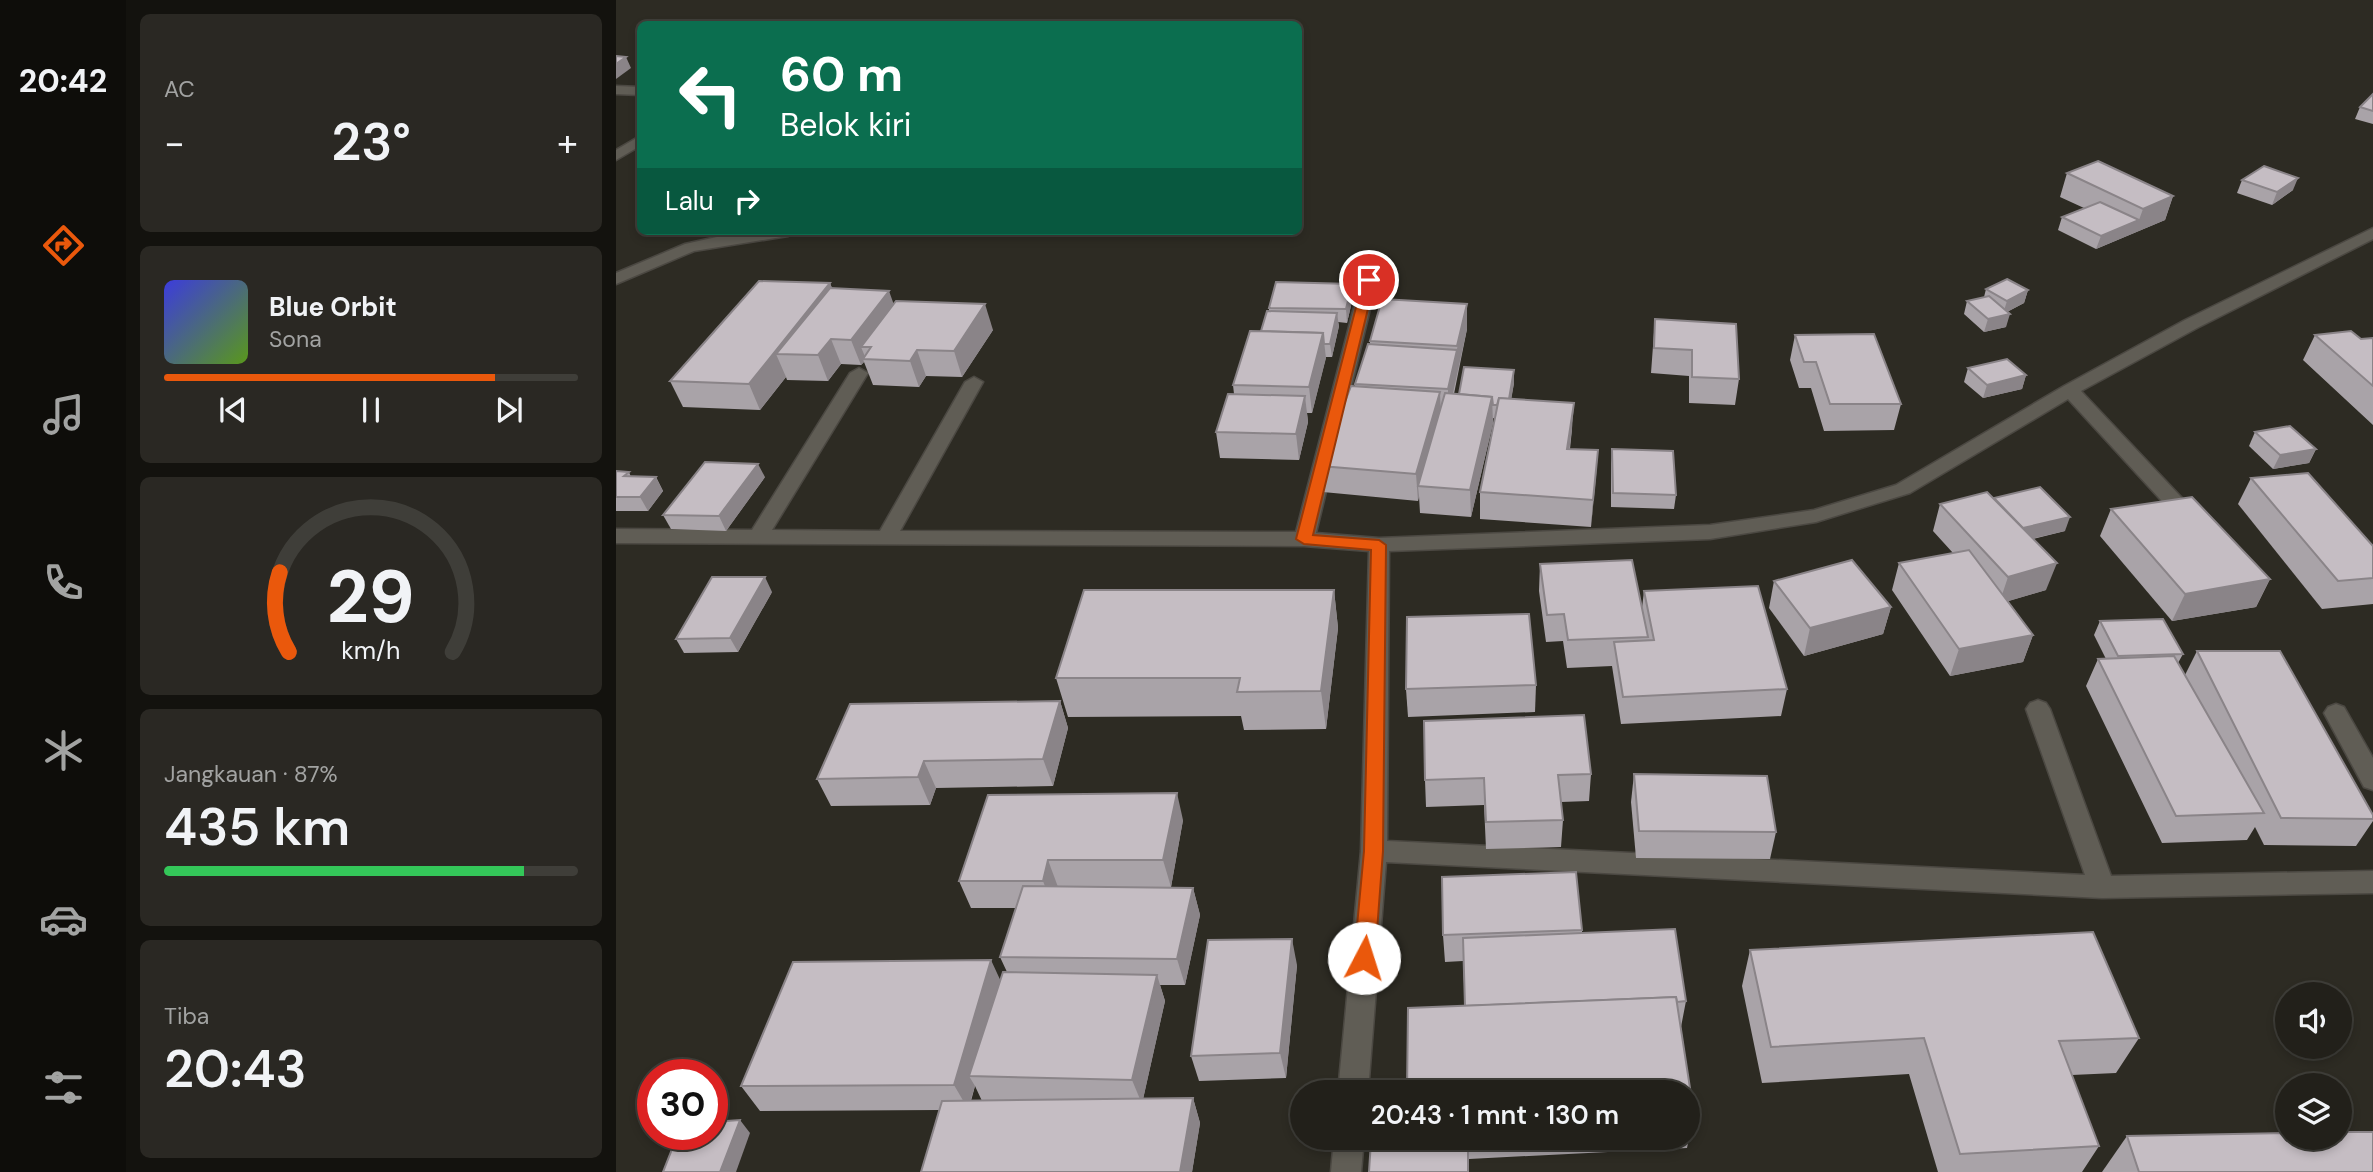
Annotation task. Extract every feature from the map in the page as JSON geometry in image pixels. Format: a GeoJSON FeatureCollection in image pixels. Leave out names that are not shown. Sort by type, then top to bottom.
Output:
{"type":"FeatureCollection","features":[{"type":"Feature","properties":{"kind":"street"},"geometry":{"type":"LineString","coordinates":[[616,90],[637,91]]}},
{"type":"Feature","properties":{"kind":"street"},"geometry":{"type":"LineString","coordinates":[[616,156],[637,142]]}},
{"type":"Feature","properties":{"kind":"street"},"geometry":{"type":"LineString","coordinates":[[616,537],[1304,539],[1379,545],[1710,532],[1816,516],[1903,489],[2070,390],[2191,324],[2373,233]]}},
{"type":"Feature","properties":{"kind":"street"},"geometry":{"type":"LineString","coordinates":[[616,279],[690,247],[753,235]]}},
{"type":"Feature","properties":{"kind":"street"},"geometry":{"type":"LineString","coordinates":[[1304,539],[1369,280]]}},
{"type":"Feature","properties":{"kind":"street"},"geometry":{"type":"LineString","coordinates":[[758,537],[859,373]]}},
{"type":"Feature","properties":{"kind":"street"},"geometry":{"type":"LineString","coordinates":[[886,538],[974,382]]}},
{"type":"Feature","properties":{"kind":"street"},"geometry":{"type":"LineString","coordinates":[[2070,390],[2203,533]]}},
{"type":"Feature","properties":{"kind":"street"},"geometry":{"type":"LineString","coordinates":[[1354,1080],[1374,851],[1379,545]]}},
{"type":"Feature","properties":{"kind":"street"},"geometry":{"type":"LineString","coordinates":[[2038,709],[2102,887]]}},
{"type":"Feature","properties":{"kind":"street"},"geometry":{"type":"LineString","coordinates":[[2336,713],[2373,780]]}},
{"type":"Feature","properties":{"kind":"street"},"geometry":{"type":"LineString","coordinates":[[1374,851],[2102,887],[2373,882]]}},
{"type":"Feature","properties":{"kind":"street"},"geometry":{"type":"LineString","coordinates":[[1346,1172],[1348,1150]]}},
{"type":"Feature","properties":{"kind":"building"},"geometry":{"type":"Polygon","coordinates":[[[616,56],[626,57],[616,64],[616,56]]]}},
{"type":"Feature","properties":{"kind":"building"},"geometry":{"type":"Polygon","coordinates":[[[2373,94],[2373,111],[2360,107],[2373,94]]]}},
{"type":"Feature","properties":{"kind":"building"},"geometry":{"type":"Polygon","coordinates":[[[2098,161],[2173,196],[2143,209],[2067,173],[2098,161]]]}},
{"type":"Feature","properties":{"kind":"building"},"geometry":{"type":"Polygon","coordinates":[[[2264,166],[2298,178],[2277,192],[2242,180],[2264,166]]]}},
{"type":"Feature","properties":{"kind":"building"},"geometry":{"type":"Polygon","coordinates":[[[2100,202],[2139,220],[2101,236],[2062,217],[2100,202]]]}},
{"type":"Feature","properties":{"kind":"building"},"geometry":{"type":"Polygon","coordinates":[[[2007,279],[2028,290],[2007,301],[1986,289],[2007,279]]]}},
{"type":"Feature","properties":{"kind":"building"},"geometry":{"type":"Polygon","coordinates":[[[759,281],[830,283],[749,384],[670,381],[759,281]]]}},
{"type":"Feature","properties":{"kind":"building"},"geometry":{"type":"Polygon","coordinates":[[[1276,282],[1352,284],[1346,309],[1269,308],[1276,282]]]}},
{"type":"Feature","properties":{"kind":"building"},"geometry":{"type":"Polygon","coordinates":[[[830,288],[889,291],[851,340],[831,339],[818,355],[776,354],[830,288]]]}},
{"type":"Feature","properties":{"kind":"building"},"geometry":{"type":"Polygon","coordinates":[[[1989,296],[2010,314],[1988,319],[1967,301],[1989,296]]]}},
{"type":"Feature","properties":{"kind":"building"},"geometry":{"type":"Polygon","coordinates":[[[1382,299],[1467,304],[1457,346],[1370,341],[1382,299]]]}},
{"type":"Feature","properties":{"kind":"building"},"geometry":{"type":"Polygon","coordinates":[[[896,301],[985,304],[954,351],[917,350],[910,361],[863,359],[871,347],[861,347],[896,301]]]}},
{"type":"Feature","properties":{"kind":"building"},"geometry":{"type":"Polygon","coordinates":[[[1267,311],[1337,313],[1330,344],[1324,344],[1323,333],[1261,331],[1267,311]]]}},
{"type":"Feature","properties":{"kind":"building"},"geometry":{"type":"Polygon","coordinates":[[[1655,319],[1736,324],[1739,379],[1692,377],[1692,350],[1654,348],[1655,319]]]}},
{"type":"Feature","properties":{"kind":"building"},"geometry":{"type":"Polygon","coordinates":[[[1250,331],[1323,333],[1309,387],[1233,385],[1250,331]]]}},
{"type":"Feature","properties":{"kind":"building"},"geometry":{"type":"Polygon","coordinates":[[[2351,331],[2361,339],[2373,338],[2373,386],[2315,335],[2351,331]]]}},
{"type":"Feature","properties":{"kind":"building"},"geometry":{"type":"Polygon","coordinates":[[[1874,334],[1901,404],[1830,404],[1816,362],[1804,362],[1795,335],[1874,334]]]}},
{"type":"Feature","properties":{"kind":"building"},"geometry":{"type":"Polygon","coordinates":[[[1368,344],[1457,350],[1448,389],[1355,384],[1368,344]]]}},
{"type":"Feature","properties":{"kind":"building"},"geometry":{"type":"Polygon","coordinates":[[[2007,359],[2026,375],[1987,385],[1968,368],[2007,359]]]}},
{"type":"Feature","properties":{"kind":"building"},"geometry":{"type":"Polygon","coordinates":[[[1464,367],[1514,370],[1509,399],[1499,398],[1497,405],[1493,405],[1492,397],[1459,394],[1464,367]]]}},
{"type":"Feature","properties":{"kind":"building"},"geometry":{"type":"Polygon","coordinates":[[[1351,386],[1440,392],[1416,474],[1321,466],[1351,386]]]}},
{"type":"Feature","properties":{"kind":"building"},"geometry":{"type":"Polygon","coordinates":[[[1445,393],[1492,397],[1470,490],[1418,486],[1445,393]]]}},
{"type":"Feature","properties":{"kind":"building"},"geometry":{"type":"Polygon","coordinates":[[[1228,394],[1305,396],[1296,434],[1216,432],[1228,394]]]}},
{"type":"Feature","properties":{"kind":"building"},"geometry":{"type":"Polygon","coordinates":[[[1499,398],[1574,403],[1567,449],[1598,450],[1593,500],[1480,492],[1499,398]]]}},
{"type":"Feature","properties":{"kind":"building"},"geometry":{"type":"Polygon","coordinates":[[[2290,426],[2316,449],[2280,455],[2255,432],[2290,426]]]}},
{"type":"Feature","properties":{"kind":"building"},"geometry":{"type":"Polygon","coordinates":[[[1612,449],[1673,451],[1676,495],[1613,493],[1612,449]]]}},
{"type":"Feature","properties":{"kind":"building"},"geometry":{"type":"Polygon","coordinates":[[[705,462],[758,464],[719,516],[663,515],[705,462]]]}},
{"type":"Feature","properties":{"kind":"building"},"geometry":{"type":"Polygon","coordinates":[[[616,471],[629,472],[624,476],[656,477],[640,497],[616,497],[616,471]]]}},
{"type":"Feature","properties":{"kind":"building"},"geometry":{"type":"Polygon","coordinates":[[[2308,473],[2373,546],[2373,578],[2338,581],[2251,478],[2308,473]]]}},
{"type":"Feature","properties":{"kind":"building"},"geometry":{"type":"Polygon","coordinates":[[[2040,487],[2070,517],[2023,528],[1994,498],[2040,487]]]}},
{"type":"Feature","properties":{"kind":"building"},"geometry":{"type":"Polygon","coordinates":[[[1987,492],[2057,563],[2008,577],[1940,504],[1987,492]]]}},
{"type":"Feature","properties":{"kind":"building"},"geometry":{"type":"Polygon","coordinates":[[[2192,497],[2270,579],[2185,594],[2111,509],[2192,497]]]}},
{"type":"Feature","properties":{"kind":"building"},"geometry":{"type":"Polygon","coordinates":[[[1969,550],[2033,635],[1959,649],[1899,563],[1969,550]]]}},
{"type":"Feature","properties":{"kind":"building"},"geometry":{"type":"Polygon","coordinates":[[[1632,560],[1648,637],[1568,640],[1564,614],[1547,615],[1540,564],[1632,560]]]}},
{"type":"Feature","properties":{"kind":"building"},"geometry":{"type":"Polygon","coordinates":[[[1852,560],[1891,607],[1810,628],[1774,581],[1852,560]]]}},
{"type":"Feature","properties":{"kind":"building"},"geometry":{"type":"Polygon","coordinates":[[[712,577],[765,577],[730,638],[676,639],[712,577]]]}},
{"type":"Feature","properties":{"kind":"building"},"geometry":{"type":"Polygon","coordinates":[[[1758,586],[1787,689],[1623,697],[1614,642],[1654,640],[1644,591],[1758,586]]]}},
{"type":"Feature","properties":{"kind":"building"},"geometry":{"type":"Polygon","coordinates":[[[1084,590],[1334,590],[1321,691],[1237,692],[1240,678],[1056,678],[1084,590]]]}},
{"type":"Feature","properties":{"kind":"building"},"geometry":{"type":"Polygon","coordinates":[[[1529,614],[1536,685],[1406,689],[1407,617],[1529,614]]]}},
{"type":"Feature","properties":{"kind":"building"},"geometry":{"type":"Polygon","coordinates":[[[2163,619],[2183,654],[2118,656],[2100,621],[2163,619]]]}},
{"type":"Feature","properties":{"kind":"building"},"geometry":{"type":"Polygon","coordinates":[[[2197,651],[2280,651],[2373,819],[2281,818],[2197,651]]]}},
{"type":"Feature","properties":{"kind":"building"},"geometry":{"type":"Polygon","coordinates":[[[2174,656],[2264,813],[2176,816],[2098,659],[2174,656]]]}},
{"type":"Feature","properties":{"kind":"building"},"geometry":{"type":"Polygon","coordinates":[[[1060,701],[1043,759],[924,761],[918,777],[817,779],[850,704],[1060,701]]]}},
{"type":"Feature","properties":{"kind":"building"},"geometry":{"type":"Polygon","coordinates":[[[1584,715],[1591,774],[1558,775],[1563,820],[1486,822],[1484,778],[1425,780],[1424,721],[1584,715]]]}},
{"type":"Feature","properties":{"kind":"building"},"geometry":{"type":"Polygon","coordinates":[[[1634,774],[1767,776],[1776,832],[1639,831],[1634,774]]]}},
{"type":"Feature","properties":{"kind":"building"},"geometry":{"type":"Polygon","coordinates":[[[1177,793],[1163,860],[1048,860],[1043,881],[959,881],[988,795],[1177,793]]]}},
{"type":"Feature","properties":{"kind":"building"},"geometry":{"type":"Polygon","coordinates":[[[1576,872],[1582,930],[1443,935],[1442,877],[1576,872]]]}},
{"type":"Feature","properties":{"kind":"building"},"geometry":{"type":"Polygon","coordinates":[[[1023,886],[1193,888],[1177,959],[1000,957],[1023,886]]]}},
{"type":"Feature","properties":{"kind":"building"},"geometry":{"type":"Polygon","coordinates":[[[1675,929],[1686,1001],[1677,1002],[1676,997],[1465,1006],[1463,938],[1675,929]]]}},
{"type":"Feature","properties":{"kind":"building"},"geometry":{"type":"Polygon","coordinates":[[[2093,932],[2139,1038],[2059,1041],[2099,1146],[1960,1154],[1924,1038],[1771,1047],[1750,950],[2093,932]]]}},
{"type":"Feature","properties":{"kind":"building"},"geometry":{"type":"Polygon","coordinates":[[[1292,939],[1280,1053],[1191,1056],[1208,940],[1292,939]]]}},
{"type":"Feature","properties":{"kind":"building"},"geometry":{"type":"Polygon","coordinates":[[[991,960],[954,1085],[741,1086],[793,962],[991,960]]]}},
{"type":"Feature","properties":{"kind":"building"},"geometry":{"type":"Polygon","coordinates":[[[1003,972],[1157,975],[1132,1080],[969,1076],[1003,972]]]}},
{"type":"Feature","properties":{"kind":"building"},"geometry":{"type":"Polygon","coordinates":[[[1676,997],[1689,1080],[1407,1080],[1408,1008],[1676,997]]]}},
{"type":"Feature","properties":{"kind":"building"},"geometry":{"type":"Polygon","coordinates":[[[1193,1098],[1180,1172],[921,1172],[942,1101],[1193,1098]]]}},
{"type":"Feature","properties":{"kind":"building"},"geometry":{"type":"Polygon","coordinates":[[[740,1120],[720,1172],[663,1172],[672,1150],[728,1150],[728,1121],[740,1120]]]}},
{"type":"Feature","properties":{"kind":"building"},"geometry":{"type":"Polygon","coordinates":[[[2352,1132],[2373,1132],[2373,1172],[2139,1172],[2127,1136],[2275,1133],[2275,1150],[2352,1150],[2352,1132]]]}},
{"type":"Feature","properties":{"kind":"building"},"geometry":{"type":"Polygon","coordinates":[[[1370,1150],[1468,1150],[1468,1172],[1369,1172],[1370,1150]]]}},
{"type":"Feature","properties":{"kind":"route"},"geometry":{"type":"LineString","coordinates":[[1364,958],[1374,851],[1379,545],[1304,539],[1369,280]]}}]}
